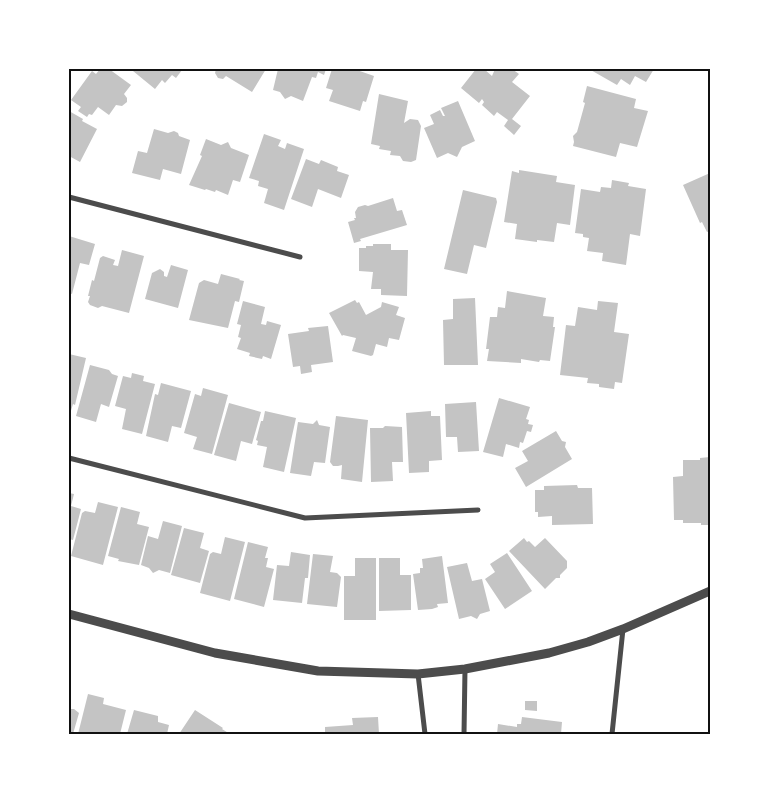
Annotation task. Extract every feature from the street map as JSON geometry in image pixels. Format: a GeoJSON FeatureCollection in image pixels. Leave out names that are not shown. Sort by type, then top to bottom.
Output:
{"type":"FeatureCollection","features":[{"type":"Feature","properties":{"kind":"street"},"geometry":{"type":"LineString","coordinates":[[69,197],[300,257]]}},
{"type":"Feature","properties":{"kind":"street"},"geometry":{"type":"LineString","coordinates":[[69,458],[305,518],[478,510]]}},
{"type":"Feature","properties":{"kind":"street"},"geometry":{"type":"LineString","coordinates":[[69,614],[215,653],[318,671],[418,674],[465,669],[549,653],[588,642],[623,629],[710,591]]}},
{"type":"Feature","properties":{"kind":"street"},"geometry":{"type":"LineString","coordinates":[[612,734],[623,629]]}},
{"type":"Feature","properties":{"kind":"street"},"geometry":{"type":"LineString","coordinates":[[464,734],[465,669]]}},
{"type":"Feature","properties":{"kind":"street"},"geometry":{"type":"LineString","coordinates":[[418,674],[425,734]]}},
{"type":"Feature","properties":{"kind":"building"},"geometry":{"type":"Polygon","coordinates":[[[100,69],[109,69],[131,85],[124,94],[127,102],[122,106],[116,105],[109,115],[98,107],[92,115],[89,114],[87,117],[78,111],[81,107],[71,100],[92,71],[96,74],[100,69]]]}},
{"type":"Feature","properties":{"kind":"building"},"geometry":{"type":"Polygon","coordinates":[[[135,69],[182,70],[176,78],[172,75],[165,83],[162,80],[155,89],[133,71],[135,69]]]}},
{"type":"Feature","properties":{"kind":"building"},"geometry":{"type":"Polygon","coordinates":[[[216,69],[266,69],[252,92],[226,76],[223,79],[218,78],[215,73],[216,69]]]}},
{"type":"Feature","properties":{"kind":"building"},"geometry":{"type":"Polygon","coordinates":[[[278,69],[326,69],[324,75],[318,72],[316,78],[312,77],[303,101],[291,96],[285,99],[280,92],[273,90],[278,69]]]}},
{"type":"Feature","properties":{"kind":"building"},"geometry":{"type":"Polygon","coordinates":[[[332,69],[354,69],[374,76],[366,102],[363,101],[360,111],[329,101],[333,90],[326,88],[332,69]]]}},
{"type":"Feature","properties":{"kind":"building"},"geometry":{"type":"Polygon","coordinates":[[[476,69],[484,69],[492,76],[495,69],[512,69],[519,74],[512,82],[530,96],[512,119],[521,126],[514,135],[504,126],[508,120],[497,112],[494,116],[482,105],[484,102],[482,99],[479,103],[461,88],[476,69]]]}},
{"type":"Feature","properties":{"kind":"building"},"geometry":{"type":"Polygon","coordinates":[[[589,69],[654,69],[646,82],[635,76],[630,85],[621,79],[617,85],[589,69]]]}},
{"type":"Feature","properties":{"kind":"building"},"geometry":{"type":"Polygon","coordinates":[[[587,86],[636,99],[634,108],[648,111],[637,147],[620,143],[616,157],[573,146],[573,136],[577,132],[585,103],[583,102],[587,86]]]}},
{"type":"Feature","properties":{"kind":"building"},"geometry":{"type":"Polygon","coordinates":[[[379,94],[408,101],[404,123],[410,119],[418,120],[421,126],[416,160],[411,162],[403,161],[400,156],[390,155],[391,151],[379,149],[380,146],[371,144],[379,94]]]}},
{"type":"Feature","properties":{"kind":"building"},"geometry":{"type":"Polygon","coordinates":[[[458,101],[475,141],[462,147],[457,157],[448,153],[437,158],[424,128],[434,124],[430,115],[440,110],[443,116],[445,116],[441,108],[458,101]]]}},
{"type":"Feature","properties":{"kind":"building"},"geometry":{"type":"Polygon","coordinates":[[[69,111],[97,129],[80,162],[69,156],[69,111]]]}},
{"type":"Feature","properties":{"kind":"building"},"geometry":{"type":"Polygon","coordinates":[[[154,129],[168,133],[174,131],[179,136],[190,140],[181,174],[163,169],[160,180],[132,173],[138,151],[147,153],[154,129]]]}},
{"type":"Feature","properties":{"kind":"building"},"geometry":{"type":"Polygon","coordinates":[[[264,134],[281,140],[278,146],[285,149],[287,143],[304,149],[284,210],[264,203],[268,189],[258,186],[259,181],[249,178],[264,134]]]}},
{"type":"Feature","properties":{"kind":"building"},"geometry":{"type":"Polygon","coordinates":[[[206,139],[221,145],[228,142],[231,148],[249,155],[240,182],[233,180],[228,195],[216,190],[215,192],[189,185],[202,156],[200,155],[206,139]]]}},
{"type":"Feature","properties":{"kind":"building"},"geometry":{"type":"Polygon","coordinates":[[[306,159],[319,164],[321,160],[338,167],[337,171],[349,175],[341,198],[318,189],[312,207],[291,199],[306,159]]]}},
{"type":"Feature","properties":{"kind":"building"},"geometry":{"type":"Polygon","coordinates":[[[519,170],[557,176],[556,182],[575,185],[570,225],[557,223],[554,242],[515,239],[517,224],[504,222],[512,171],[519,173],[519,170]]]}},
{"type":"Feature","properties":{"kind":"building"},"geometry":{"type":"Polygon","coordinates":[[[710,173],[710,231],[707,232],[702,222],[700,223],[683,185],[710,173]]]}},
{"type":"Feature","properties":{"kind":"building"},"geometry":{"type":"Polygon","coordinates":[[[612,180],[629,183],[628,186],[646,189],[640,236],[630,234],[626,265],[602,261],[603,253],[587,251],[589,238],[583,237],[583,234],[575,233],[581,189],[600,192],[601,187],[611,188],[612,180]]]}},
{"type":"Feature","properties":{"kind":"building"},"geometry":{"type":"Polygon","coordinates":[[[463,190],[496,198],[497,202],[486,248],[474,245],[467,274],[444,269],[463,190]]]}},
{"type":"Feature","properties":{"kind":"building"},"geometry":{"type":"Polygon","coordinates":[[[393,198],[397,211],[402,210],[407,225],[360,239],[361,241],[354,243],[348,222],[355,220],[355,212],[358,207],[368,206],[393,198]]]}},
{"type":"Feature","properties":{"kind":"building"},"geometry":{"type":"Polygon","coordinates":[[[69,236],[95,244],[89,265],[80,263],[72,294],[69,293],[69,236]]]}},
{"type":"Feature","properties":{"kind":"building"},"geometry":{"type":"Polygon","coordinates":[[[373,244],[391,244],[391,250],[408,250],[407,296],[381,295],[381,289],[371,289],[373,272],[359,271],[359,248],[373,246],[373,244]]]}},
{"type":"Feature","properties":{"kind":"building"},"geometry":{"type":"Polygon","coordinates":[[[122,250],[144,256],[129,313],[90,305],[88,302],[90,296],[88,296],[100,258],[103,256],[115,260],[113,265],[118,266],[122,250]]]}},
{"type":"Feature","properties":{"kind":"building"},"geometry":{"type":"Polygon","coordinates":[[[171,265],[188,270],[178,308],[145,299],[152,273],[160,269],[164,272],[164,276],[167,277],[171,265]]]}},
{"type":"Feature","properties":{"kind":"building"},"geometry":{"type":"Polygon","coordinates":[[[221,274],[244,281],[239,302],[235,301],[228,328],[189,320],[199,283],[204,280],[218,284],[221,274]]]}},
{"type":"Feature","properties":{"kind":"building"},"geometry":{"type":"Polygon","coordinates":[[[507,291],[546,298],[543,316],[554,317],[553,327],[555,327],[550,361],[540,360],[539,362],[521,359],[521,363],[487,361],[489,349],[486,349],[490,317],[497,317],[498,307],[505,308],[507,291]]]}},
{"type":"Feature","properties":{"kind":"building"},"geometry":{"type":"Polygon","coordinates":[[[475,298],[478,365],[444,365],[443,320],[453,319],[453,299],[475,298]]]}},
{"type":"Feature","properties":{"kind":"building"},"geometry":{"type":"Polygon","coordinates":[[[355,300],[357,303],[359,302],[366,315],[381,307],[382,302],[399,307],[396,315],[405,318],[399,340],[389,338],[387,347],[376,344],[371,356],[352,351],[356,338],[342,336],[329,313],[355,300]]]}},
{"type":"Feature","properties":{"kind":"building"},"geometry":{"type":"Polygon","coordinates":[[[243,301],[265,307],[261,324],[266,325],[267,321],[281,325],[271,359],[263,356],[262,359],[249,356],[250,353],[237,349],[241,338],[238,337],[241,325],[237,324],[243,301]]]}},
{"type":"Feature","properties":{"kind":"building"},"geometry":{"type":"Polygon","coordinates":[[[598,301],[618,303],[614,332],[629,334],[622,383],[615,382],[614,389],[599,387],[599,384],[587,383],[588,378],[560,375],[566,325],[575,326],[578,307],[597,310],[598,301]]]}},
{"type":"Feature","properties":{"kind":"building"},"geometry":{"type":"Polygon","coordinates":[[[328,326],[333,362],[311,365],[312,372],[301,374],[300,366],[293,367],[288,334],[309,331],[308,328],[328,326]]]}},
{"type":"Feature","properties":{"kind":"building"},"geometry":{"type":"Polygon","coordinates":[[[69,354],[86,358],[75,405],[73,404],[70,414],[69,414],[69,354]]]}},
{"type":"Feature","properties":{"kind":"building"},"geometry":{"type":"Polygon","coordinates":[[[90,365],[109,370],[112,374],[118,376],[109,407],[101,404],[96,422],[76,416],[90,365]]]}},
{"type":"Feature","properties":{"kind":"building"},"geometry":{"type":"Polygon","coordinates":[[[132,373],[144,376],[143,381],[155,384],[142,434],[122,429],[126,409],[115,406],[123,376],[131,378],[132,373]]]}},
{"type":"Feature","properties":{"kind":"building"},"geometry":{"type":"Polygon","coordinates":[[[161,383],[191,391],[181,428],[172,426],[168,442],[146,436],[155,394],[158,395],[161,383]]]}},
{"type":"Feature","properties":{"kind":"building"},"geometry":{"type":"Polygon","coordinates":[[[203,388],[228,395],[212,454],[193,449],[197,437],[184,433],[195,394],[201,396],[203,388]]]}},
{"type":"Feature","properties":{"kind":"building"},"geometry":{"type":"Polygon","coordinates":[[[499,398],[530,407],[526,419],[529,420],[528,424],[533,425],[531,432],[527,431],[523,443],[520,442],[519,448],[506,444],[503,457],[483,452],[499,398]]]}},
{"type":"Feature","properties":{"kind":"building"},"geometry":{"type":"Polygon","coordinates":[[[476,402],[479,451],[458,452],[457,437],[446,437],[445,404],[476,402]]]}},
{"type":"Feature","properties":{"kind":"building"},"geometry":{"type":"Polygon","coordinates":[[[229,403],[261,412],[252,444],[241,441],[236,461],[214,455],[229,403]]]}},
{"type":"Feature","properties":{"kind":"building"},"geometry":{"type":"Polygon","coordinates":[[[265,411],[296,418],[284,472],[263,467],[267,447],[257,445],[258,441],[256,440],[265,411]]]}},
{"type":"Feature","properties":{"kind":"building"},"geometry":{"type":"Polygon","coordinates":[[[431,411],[431,416],[440,416],[442,460],[429,461],[429,472],[409,473],[406,413],[431,411]]]}},
{"type":"Feature","properties":{"kind":"building"},"geometry":{"type":"Polygon","coordinates":[[[336,416],[368,420],[362,482],[341,479],[342,465],[333,466],[330,462],[336,416]]]}},
{"type":"Feature","properties":{"kind":"building"},"geometry":{"type":"Polygon","coordinates":[[[317,420],[319,425],[330,427],[325,463],[314,462],[311,476],[290,473],[298,422],[313,424],[317,420]]]}},
{"type":"Feature","properties":{"kind":"building"},"geometry":{"type":"Polygon","coordinates":[[[385,426],[402,427],[403,462],[392,462],[393,481],[371,482],[370,428],[383,428],[385,426]]]}},
{"type":"Feature","properties":{"kind":"building"},"geometry":{"type":"Polygon","coordinates":[[[556,431],[562,441],[566,442],[565,447],[572,459],[526,487],[515,468],[528,461],[522,451],[556,431]]]}},
{"type":"Feature","properties":{"kind":"building"},"geometry":{"type":"Polygon","coordinates":[[[710,457],[710,525],[683,523],[683,520],[674,520],[673,477],[683,476],[683,460],[700,460],[700,458],[710,457]]]}},
{"type":"Feature","properties":{"kind":"building"},"geometry":{"type":"Polygon","coordinates":[[[577,485],[578,488],[592,488],[593,524],[552,525],[552,516],[538,517],[538,512],[535,512],[535,490],[544,490],[544,486],[577,485]]]}},
{"type":"Feature","properties":{"kind":"building"},"geometry":{"type":"Polygon","coordinates":[[[69,493],[74,494],[71,506],[81,509],[73,540],[69,539],[69,493]]]}},
{"type":"Feature","properties":{"kind":"building"},"geometry":{"type":"Polygon","coordinates":[[[98,502],[118,507],[103,565],[71,556],[82,513],[85,511],[95,513],[98,502]]]}},
{"type":"Feature","properties":{"kind":"building"},"geometry":{"type":"Polygon","coordinates":[[[121,507],[140,512],[137,524],[149,527],[139,565],[118,561],[119,559],[108,556],[121,507]]]}},
{"type":"Feature","properties":{"kind":"building"},"geometry":{"type":"Polygon","coordinates":[[[163,521],[182,526],[170,573],[159,570],[153,573],[149,568],[141,565],[148,536],[158,539],[163,521]]]}},
{"type":"Feature","properties":{"kind":"building"},"geometry":{"type":"Polygon","coordinates":[[[184,528],[204,533],[200,548],[209,551],[200,583],[171,575],[184,528]]]}},
{"type":"Feature","properties":{"kind":"building"},"geometry":{"type":"Polygon","coordinates":[[[225,537],[245,542],[230,601],[200,593],[210,554],[213,552],[221,554],[225,537]]]}},
{"type":"Feature","properties":{"kind":"building"},"geometry":{"type":"Polygon","coordinates":[[[524,538],[535,547],[545,538],[567,561],[567,568],[560,575],[560,578],[556,578],[545,589],[509,551],[524,538]]]}},
{"type":"Feature","properties":{"kind":"building"},"geometry":{"type":"Polygon","coordinates":[[[248,542],[268,547],[265,558],[268,558],[266,567],[274,569],[264,607],[234,599],[248,542]]]}},
{"type":"Feature","properties":{"kind":"building"},"geometry":{"type":"Polygon","coordinates":[[[291,552],[310,555],[308,578],[305,578],[302,603],[273,600],[277,565],[289,566],[291,552]]]}},
{"type":"Feature","properties":{"kind":"building"},"geometry":{"type":"Polygon","coordinates":[[[507,553],[532,591],[505,609],[485,579],[495,572],[490,564],[507,553]]]}},
{"type":"Feature","properties":{"kind":"building"},"geometry":{"type":"Polygon","coordinates":[[[313,554],[333,556],[330,572],[337,573],[341,577],[337,607],[307,604],[313,554]]]}},
{"type":"Feature","properties":{"kind":"building"},"geometry":{"type":"Polygon","coordinates":[[[442,556],[448,603],[437,604],[438,607],[432,609],[418,610],[413,574],[420,573],[420,568],[423,568],[422,559],[442,556]]]}},
{"type":"Feature","properties":{"kind":"building"},"geometry":{"type":"Polygon","coordinates":[[[355,558],[376,558],[376,620],[344,620],[344,576],[355,576],[355,558]]]}},
{"type":"Feature","properties":{"kind":"building"},"geometry":{"type":"Polygon","coordinates":[[[379,558],[400,558],[400,575],[411,575],[411,610],[379,611],[379,558]]]}},
{"type":"Feature","properties":{"kind":"building"},"geometry":{"type":"Polygon","coordinates":[[[467,563],[472,581],[482,579],[490,611],[480,614],[477,619],[471,616],[459,619],[447,567],[467,563]]]}},
{"type":"Feature","properties":{"kind":"building"},"geometry":{"type":"Polygon","coordinates":[[[88,694],[104,698],[103,704],[126,710],[120,734],[78,734],[88,694]]]}},
{"type":"Feature","properties":{"kind":"building"},"geometry":{"type":"Polygon","coordinates":[[[525,701],[537,701],[537,711],[525,710],[525,701]]]}},
{"type":"Feature","properties":{"kind":"building"},"geometry":{"type":"Polygon","coordinates":[[[69,709],[74,709],[79,713],[73,734],[69,734],[69,709]]]}},
{"type":"Feature","properties":{"kind":"building"},"geometry":{"type":"Polygon","coordinates":[[[134,710],[158,716],[158,722],[169,725],[167,734],[127,734],[134,710]]]}},
{"type":"Feature","properties":{"kind":"building"},"geometry":{"type":"Polygon","coordinates":[[[195,710],[223,728],[230,734],[179,734],[195,710]]]}},
{"type":"Feature","properties":{"kind":"building"},"geometry":{"type":"Polygon","coordinates":[[[378,717],[379,734],[325,734],[325,727],[353,725],[352,718],[378,717]]]}},
{"type":"Feature","properties":{"kind":"building"},"geometry":{"type":"Polygon","coordinates":[[[522,717],[562,722],[561,734],[497,734],[498,724],[517,727],[517,724],[521,724],[522,717]]]}}]}
